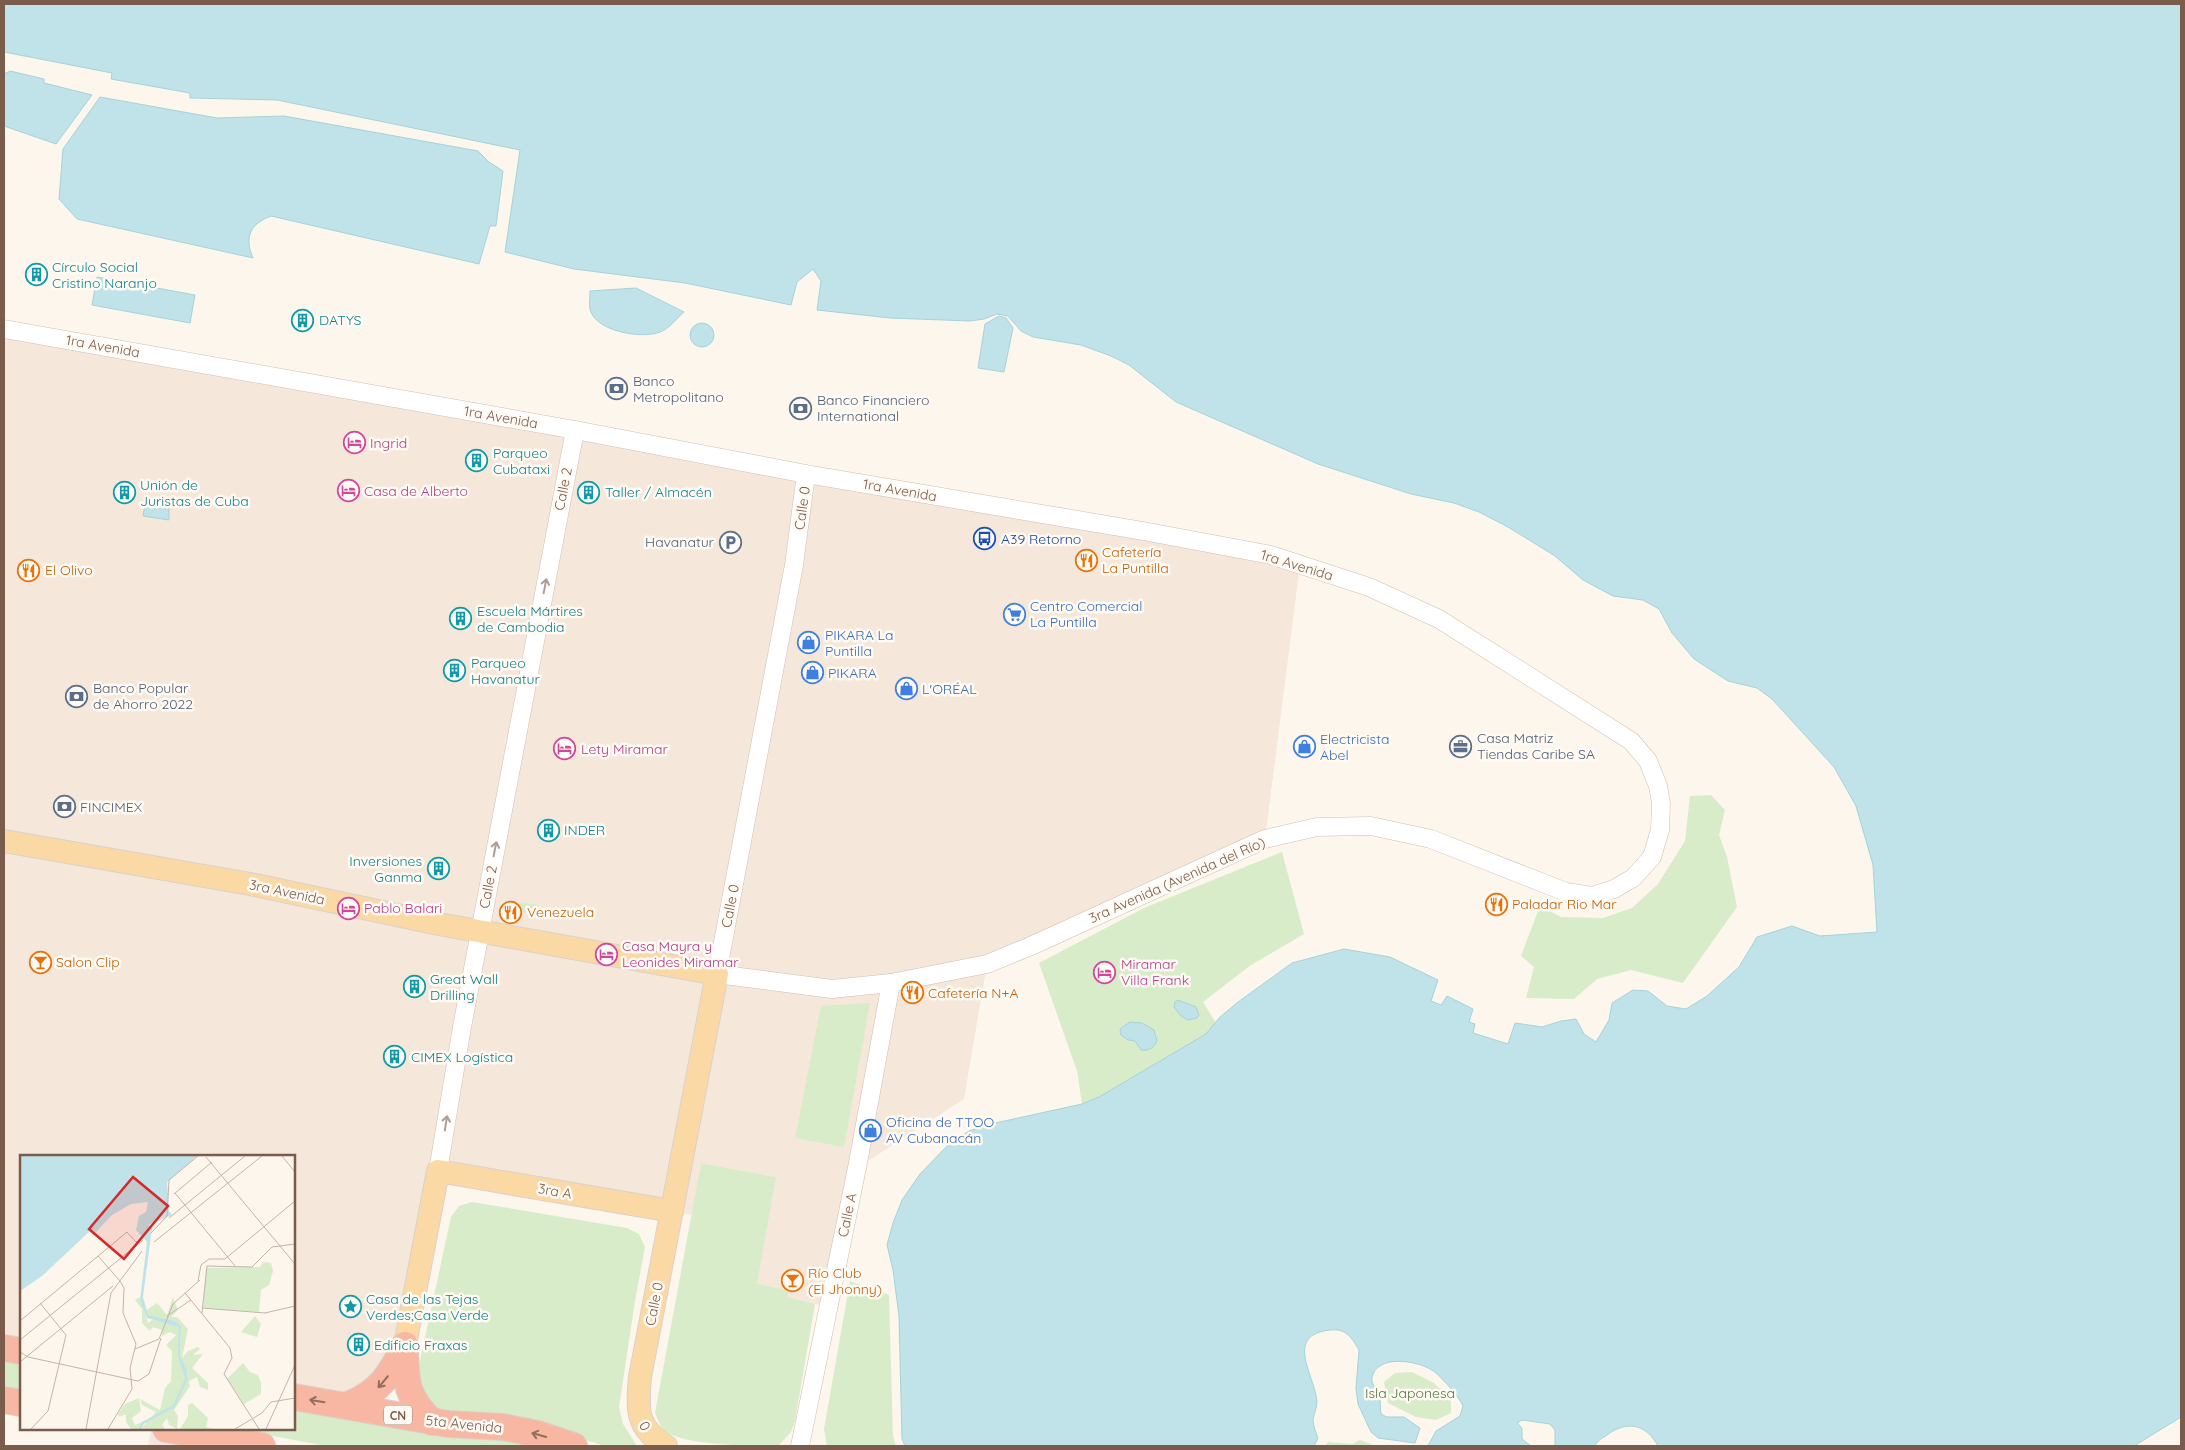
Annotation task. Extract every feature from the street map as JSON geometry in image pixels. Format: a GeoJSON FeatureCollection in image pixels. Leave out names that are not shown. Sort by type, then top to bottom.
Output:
{"type":"FeatureCollection","features":[{"type":"Feature","properties":{"kind":"highway"},"geometry":{"type":"LineString","coordinates":[[348,1406],[366,1398],[375,1391],[393,1370],[405,1345]]}},
{"type":"Feature","properties":{"kind":"highway"},"geometry":{"type":"LineString","coordinates":[[405,1345],[406,1381],[409,1392],[414,1402],[432,1422]]}},
{"type":"Feature","properties":{"kind":"highway"},"geometry":{"type":"LineString","coordinates":[[4,1348],[20,1351]]}},
{"type":"Feature","properties":{"kind":"highway","name":"5ta Avenida"},"geometry":{"type":"LineString","coordinates":[[295,1397],[432,1422],[504,1427],[538,1434],[574,1446]]}},
{"type":"Feature","properties":{"kind":"highway"},"geometry":{"type":"LineString","coordinates":[[4,1400],[20,1403]]}},
{"type":"Feature","properties":{"kind":"highway"},"geometry":{"type":"LineString","coordinates":[[172,1430],[262,1446]]}},
{"type":"Feature","properties":{"kind":"main road","name":"3ra Avenida"},"geometry":{"type":"LineString","coordinates":[[4,841],[250,884],[439,924],[717,974]]}},
{"type":"Feature","properties":{"kind":"main road","name":"Calle 0"},"geometry":{"type":"LineString","coordinates":[[638,1397],[640,1377],[717,974]]}},
{"type":"Feature","properties":{"kind":"main road","name":"3ra A"},"geometry":{"type":"LineString","coordinates":[[438,1171],[672,1211]]}},
{"type":"Feature","properties":{"kind":"main road","name":"Calle 2"},"geometry":{"type":"LineString","coordinates":[[405,1345],[438,1171]]}},
{"type":"Feature","properties":{"kind":"main road"},"geometry":{"type":"LineString","coordinates":[[428,1222],[443,1196],[457,1185],[480,1178]]}},
{"type":"Feature","properties":{"kind":"main road"},"geometry":{"type":"LineString","coordinates":[[618,1202],[641,1212],[650,1220],[659,1232],[664,1252]]}},
{"type":"Feature","properties":{"kind":"main road","name":"0"},"geometry":{"type":"LineString","coordinates":[[638,1397],[641,1419],[647,1431],[653,1438],[666,1446]]}},
{"type":"Feature","properties":{"kind":"street","name":"1ra Avenida"},"geometry":{"type":"LineString","coordinates":[[4,329],[574,430],[806,474],[1271,555],[1370,587],[1439,619],[1631,741],[1648,760],[1658,786],[1661,803],[1660,830],[1652,857]]}},
{"type":"Feature","properties":{"kind":"street","name":"Calle 2"},"geometry":{"type":"LineString","coordinates":[[438,1171],[480,931],[574,430]]}},
{"type":"Feature","properties":{"kind":"street","name":"Calle 0"},"geometry":{"type":"LineString","coordinates":[[717,974],[794,565],[806,474]]}},
{"type":"Feature","properties":{"kind":"street","name":"3ra Avenida (Avenida del Río)"},"geometry":{"type":"LineString","coordinates":[[717,974],[832,989],[891,983],[987,964],[1031,946],[1265,839],[1317,827],[1371,826],[1432,839],[1566,892],[1592,896],[1614,889],[1633,878],[1652,857]]}},
{"type":"Feature","properties":{"kind":"street","name":"Calle A"},"geometry":{"type":"LineString","coordinates":[[800,1446],[857,1168],[891,983]]}},
{"type":"Feature","properties":{"kind":"street"},"geometry":{"type":"LineString","coordinates":[[807,1414],[812,1446]]}},
{"type":"Feature","properties":{"kind":"shaded area"},"geometry":{"type":"Polygon","coordinates":[[[4,329],[1300,565],[1265,839],[987,964],[964,1099],[857,1168],[828,1307],[788,1297],[788,1290],[756,1284],[776,1177],[701,1163],[692,1215],[439,1171],[405,1345],[375,1391],[295,1397],[295,1155],[20,1155],[20,1351],[4,1348],[4,329]]]}},
{"type":"Feature","properties":{"kind":"shaded area"},"geometry":{"type":"Polygon","coordinates":[[[151,1430],[172,1430],[263,1446],[148,1446],[151,1430]]]}},
{"type":"Feature","properties":{"kind":"green space"},"geometry":{"type":"Polygon","coordinates":[[[1711,795],[1725,810],[1719,835],[1727,857],[1737,907],[1683,983],[1631,970],[1597,979],[1574,999],[1526,998],[1534,967],[1521,956],[1540,906],[1561,917],[1603,918],[1632,908],[1658,884],[1685,841],[1690,796],[1711,795]]]}},
{"type":"Feature","properties":{"kind":"green space"},"geometry":{"type":"Polygon","coordinates":[[[1282,852],[1304,934],[1251,965],[1203,1002],[1216,1023],[1206,1034],[1099,1097],[1082,1104],[1077,1071],[1039,963],[1144,908],[1282,852]]]}},
{"type":"Feature","properties":{"kind":"green space"},"geometry":{"type":"Polygon","coordinates":[[[518,903],[536,904],[545,916],[511,910],[518,903]]]}},
{"type":"Feature","properties":{"kind":"green space"},"geometry":{"type":"Polygon","coordinates":[[[870,1003],[844,1147],[795,1138],[821,1006],[870,1003]]]}},
{"type":"Feature","properties":{"kind":"green space"},"geometry":{"type":"Polygon","coordinates":[[[701,1163],[776,1177],[757,1284],[788,1290],[788,1297],[815,1304],[795,1421],[791,1432],[778,1446],[719,1444],[686,1439],[664,1430],[655,1413],[701,1163]]]}},
{"type":"Feature","properties":{"kind":"green space"},"geometry":{"type":"Polygon","coordinates":[[[472,1202],[627,1228],[639,1234],[645,1247],[619,1407],[623,1424],[637,1446],[605,1446],[547,1428],[440,1410],[425,1398],[421,1389],[418,1370],[451,1217],[459,1206],[472,1202]]]}},
{"type":"Feature","properties":{"kind":"green space"},"geometry":{"type":"Polygon","coordinates":[[[850,1281],[889,1295],[893,1436],[896,1446],[827,1446],[824,1429],[850,1281]]]}},
{"type":"Feature","properties":{"kind":"green space"},"geometry":{"type":"Polygon","coordinates":[[[4,1361],[20,1364],[20,1392],[4,1389],[4,1361]]]}},
{"type":"Feature","properties":{"kind":"green space","name":"Isla Japonesa"},"geometry":{"type":"Polygon","coordinates":[[[1412,1372],[1434,1383],[1451,1400],[1451,1413],[1436,1420],[1416,1417],[1388,1403],[1384,1382],[1395,1373],[1412,1372]]]}},
{"type":"Feature","properties":{"kind":"green space"},"geometry":{"type":"Polygon","coordinates":[[[295,1409],[512,1437],[541,1446],[326,1446],[240,1430],[295,1430],[295,1409]]]}},
{"type":"Feature","properties":{"kind":"green space"},"geometry":{"type":"Polygon","coordinates":[[[1360,1440],[1376,1446],[1325,1446],[1328,1442],[1353,1444],[1360,1440]]]}},
{"type":"Feature","properties":{"kind":"water"},"geometry":{"type":"Polygon","coordinates":[[[4,4],[2181,4],[2181,1417],[2134,1446],[1658,1446],[1648,1433],[1642,1429],[1629,1426],[1614,1430],[1595,1446],[1555,1446],[1555,1430],[1550,1424],[1522,1420],[1517,1423],[1522,1428],[1522,1439],[1531,1446],[1428,1446],[1436,1431],[1460,1416],[1463,1406],[1455,1393],[1436,1373],[1422,1366],[1413,1363],[1394,1362],[1385,1363],[1378,1367],[1373,1374],[1372,1380],[1380,1397],[1381,1414],[1387,1417],[1404,1417],[1420,1428],[1415,1443],[1378,1438],[1371,1432],[1358,1404],[1356,1388],[1359,1350],[1344,1332],[1330,1330],[1316,1333],[1308,1339],[1305,1348],[1305,1357],[1317,1401],[1313,1420],[1318,1438],[1314,1446],[905,1446],[902,1439],[899,1316],[893,1270],[887,1245],[902,1200],[920,1174],[949,1144],[969,1131],[986,1125],[1082,1104],[1099,1097],[1206,1034],[1220,1017],[1238,1002],[1292,963],[1344,949],[1390,957],[1438,980],[1431,1001],[1441,1005],[1447,996],[1473,1009],[1469,1022],[1475,1024],[1473,1033],[1508,1044],[1515,1023],[1542,1027],[1576,1019],[1584,1034],[1596,1042],[1609,1020],[1612,1003],[1633,990],[1648,991],[1667,1006],[1686,1009],[1707,996],[1739,967],[1757,937],[1792,926],[1820,936],[1877,932],[1873,865],[1856,806],[1834,767],[1772,699],[1757,688],[1728,681],[1694,659],[1672,633],[1659,609],[1643,600],[1613,596],[1583,580],[1555,556],[1508,527],[1479,512],[1454,503],[1411,494],[1318,464],[1176,402],[1129,365],[1111,356],[1081,345],[1033,337],[1021,331],[1008,316],[997,314],[984,319],[970,321],[890,318],[817,310],[821,281],[813,269],[797,282],[791,305],[685,283],[574,269],[505,252],[520,150],[277,100],[190,98],[190,93],[111,79],[112,73],[4,52],[4,4]]]}},
{"type":"Feature","properties":{"kind":"water"},"geometry":{"type":"Polygon","coordinates":[[[10,71],[44,79],[44,83],[92,95],[56,144],[4,126],[4,74],[10,71]]]}},
{"type":"Feature","properties":{"kind":"water"},"geometry":{"type":"Polygon","coordinates":[[[100,97],[217,118],[284,116],[478,151],[489,162],[503,171],[496,226],[490,226],[479,264],[271,216],[258,223],[251,232],[249,244],[253,258],[77,219],[59,199],[63,149],[100,97]]]}},
{"type":"Feature","properties":{"kind":"water"},"geometry":{"type":"Polygon","coordinates":[[[97,277],[195,295],[190,323],[92,305],[97,277]]]}},
{"type":"Feature","properties":{"kind":"water"},"geometry":{"type":"Polygon","coordinates":[[[636,288],[684,312],[663,331],[643,335],[613,329],[597,320],[592,314],[590,291],[636,288]]]}},
{"type":"Feature","properties":{"kind":"water"},"geometry":{"type":"Polygon","coordinates":[[[999,316],[1006,318],[1013,328],[1004,372],[978,368],[985,324],[999,316]]]}},
{"type":"Feature","properties":{"kind":"water"},"geometry":{"type":"Polygon","coordinates":[[[702,323],[707,324],[713,330],[713,340],[707,346],[702,347],[697,346],[691,340],[690,335],[691,330],[697,324],[702,323]]]}},
{"type":"Feature","properties":{"kind":"water"},"geometry":{"type":"Polygon","coordinates":[[[146,499],[159,506],[169,507],[169,520],[143,516],[146,499]]]}},
{"type":"Feature","properties":{"kind":"water"},"geometry":{"type":"Polygon","coordinates":[[[1178,1000],[1196,1007],[1199,1015],[1197,1018],[1188,1020],[1181,1016],[1174,1007],[1175,1002],[1178,1000]]]}},
{"type":"Feature","properties":{"kind":"water"},"geometry":{"type":"Polygon","coordinates":[[[1130,1022],[1142,1023],[1154,1030],[1157,1041],[1153,1047],[1141,1050],[1135,1041],[1128,1040],[1121,1035],[1120,1029],[1130,1022]]]}},
{"type":"Feature","properties":{"kind":"place","name":"Círculo Social Cristino Naranjo"},"geometry":{"type":"Point","coordinates":[36,275]}},
{"type":"Feature","properties":{"kind":"place","name":"DATYS"},"geometry":{"type":"Point","coordinates":[303,320]}},
{"type":"Feature","properties":{"kind":"place","name":"Banco Metropolitano"},"geometry":{"type":"Point","coordinates":[617,389]}},
{"type":"Feature","properties":{"kind":"place","name":"Banco Financiero International"},"geometry":{"type":"Point","coordinates":[801,408]}},
{"type":"Feature","properties":{"kind":"place","name":"Ingrid"},"geometry":{"type":"Point","coordinates":[354,443]}},
{"type":"Feature","properties":{"kind":"place","name":"Parqueo Cubataxi"},"geometry":{"type":"Point","coordinates":[477,461]}},
{"type":"Feature","properties":{"kind":"place","name":"Casa de Alberto"},"geometry":{"type":"Point","coordinates":[348,491]}},
{"type":"Feature","properties":{"kind":"place","name":"Taller / Almacén"},"geometry":{"type":"Point","coordinates":[589,492]}},
{"type":"Feature","properties":{"kind":"place","name":"Unión de Juristas de Cuba"},"geometry":{"type":"Point","coordinates":[124,493]}},
{"type":"Feature","properties":{"kind":"place","name":"A39 Retorno"},"geometry":{"type":"Point","coordinates":[985,539]}},
{"type":"Feature","properties":{"kind":"place","name":"Havanatur"},"geometry":{"type":"Point","coordinates":[730,542]}},
{"type":"Feature","properties":{"kind":"place","name":"Cafetería La Puntilla"},"geometry":{"type":"Point","coordinates":[1086,560]}},
{"type":"Feature","properties":{"kind":"place","name":"El Olivo"},"geometry":{"type":"Point","coordinates":[29,570]}},
{"type":"Feature","properties":{"kind":"place","name":"Centro Comercial La Puntilla"},"geometry":{"type":"Point","coordinates":[1014,614]}},
{"type":"Feature","properties":{"kind":"place","name":"Escuela Mártires de Cambodia"},"geometry":{"type":"Point","coordinates":[461,619]}},
{"type":"Feature","properties":{"kind":"place","name":"PIKARA La Puntilla"},"geometry":{"type":"Point","coordinates":[809,643]}},
{"type":"Feature","properties":{"kind":"place","name":"Parqueo Havanatur"},"geometry":{"type":"Point","coordinates":[455,671]}},
{"type":"Feature","properties":{"kind":"place","name":"PIKARA"},"geometry":{"type":"Point","coordinates":[812,673]}},
{"type":"Feature","properties":{"kind":"place","name":"L'ORÉAL"},"geometry":{"type":"Point","coordinates":[906,689]}},
{"type":"Feature","properties":{"kind":"place","name":"Banco Popular de Ahorro 2022"},"geometry":{"type":"Point","coordinates":[77,696]}},
{"type":"Feature","properties":{"kind":"place","name":"Casa Matriz Tiendas Caribe SA"},"geometry":{"type":"Point","coordinates":[1461,746]}},
{"type":"Feature","properties":{"kind":"place","name":"Electricista Abel"},"geometry":{"type":"Point","coordinates":[1304,747]}},
{"type":"Feature","properties":{"kind":"place","name":"Lety Miramar"},"geometry":{"type":"Point","coordinates":[565,749]}},
{"type":"Feature","properties":{"kind":"place","name":"FINCIMEX"},"geometry":{"type":"Point","coordinates":[64,807]}},
{"type":"Feature","properties":{"kind":"place","name":"INDER"},"geometry":{"type":"Point","coordinates":[548,830]}},
{"type":"Feature","properties":{"kind":"place","name":"Inversiones Ganma"},"geometry":{"type":"Point","coordinates":[438,869]}},
{"type":"Feature","properties":{"kind":"place","name":"Paladar Rio Mar"},"geometry":{"type":"Point","coordinates":[1496,904]}},
{"type":"Feature","properties":{"kind":"place","name":"Pablo Balari"},"geometry":{"type":"Point","coordinates":[348,908]}},
{"type":"Feature","properties":{"kind":"place","name":"Venezuela"},"geometry":{"type":"Point","coordinates":[511,912]}},
{"type":"Feature","properties":{"kind":"place","name":"Casa Mayra y Leonides Miramar"},"geometry":{"type":"Point","coordinates":[606,954]}},
{"type":"Feature","properties":{"kind":"place","name":"Salon Clip"},"geometry":{"type":"Point","coordinates":[40,962]}},
{"type":"Feature","properties":{"kind":"place","name":"Miramar Villa Frank"},"geometry":{"type":"Point","coordinates":[1105,972]}},
{"type":"Feature","properties":{"kind":"place","name":"Great Wall Drilling"},"geometry":{"type":"Point","coordinates":[414,987]}},
{"type":"Feature","properties":{"kind":"place","name":"Cafetería N+A"},"geometry":{"type":"Point","coordinates":[912,993]}},
{"type":"Feature","properties":{"kind":"place","name":"CIMEX Logística"},"geometry":{"type":"Point","coordinates":[395,1057]}},
{"type":"Feature","properties":{"kind":"place","name":"Oficina de TTOO AV Cubanacán"},"geometry":{"type":"Point","coordinates":[870,1130]}},
{"type":"Feature","properties":{"kind":"place","name":"Río Club (El Jhonny)"},"geometry":{"type":"Point","coordinates":[792,1281]}},
{"type":"Feature","properties":{"kind":"place","name":"Casa de las Tejas Verdes;Casa Verde"},"geometry":{"type":"Point","coordinates":[350,1307]}},
{"type":"Feature","properties":{"kind":"place","name":"Edificio Fraxas"},"geometry":{"type":"Point","coordinates":[358,1345]}}]}
